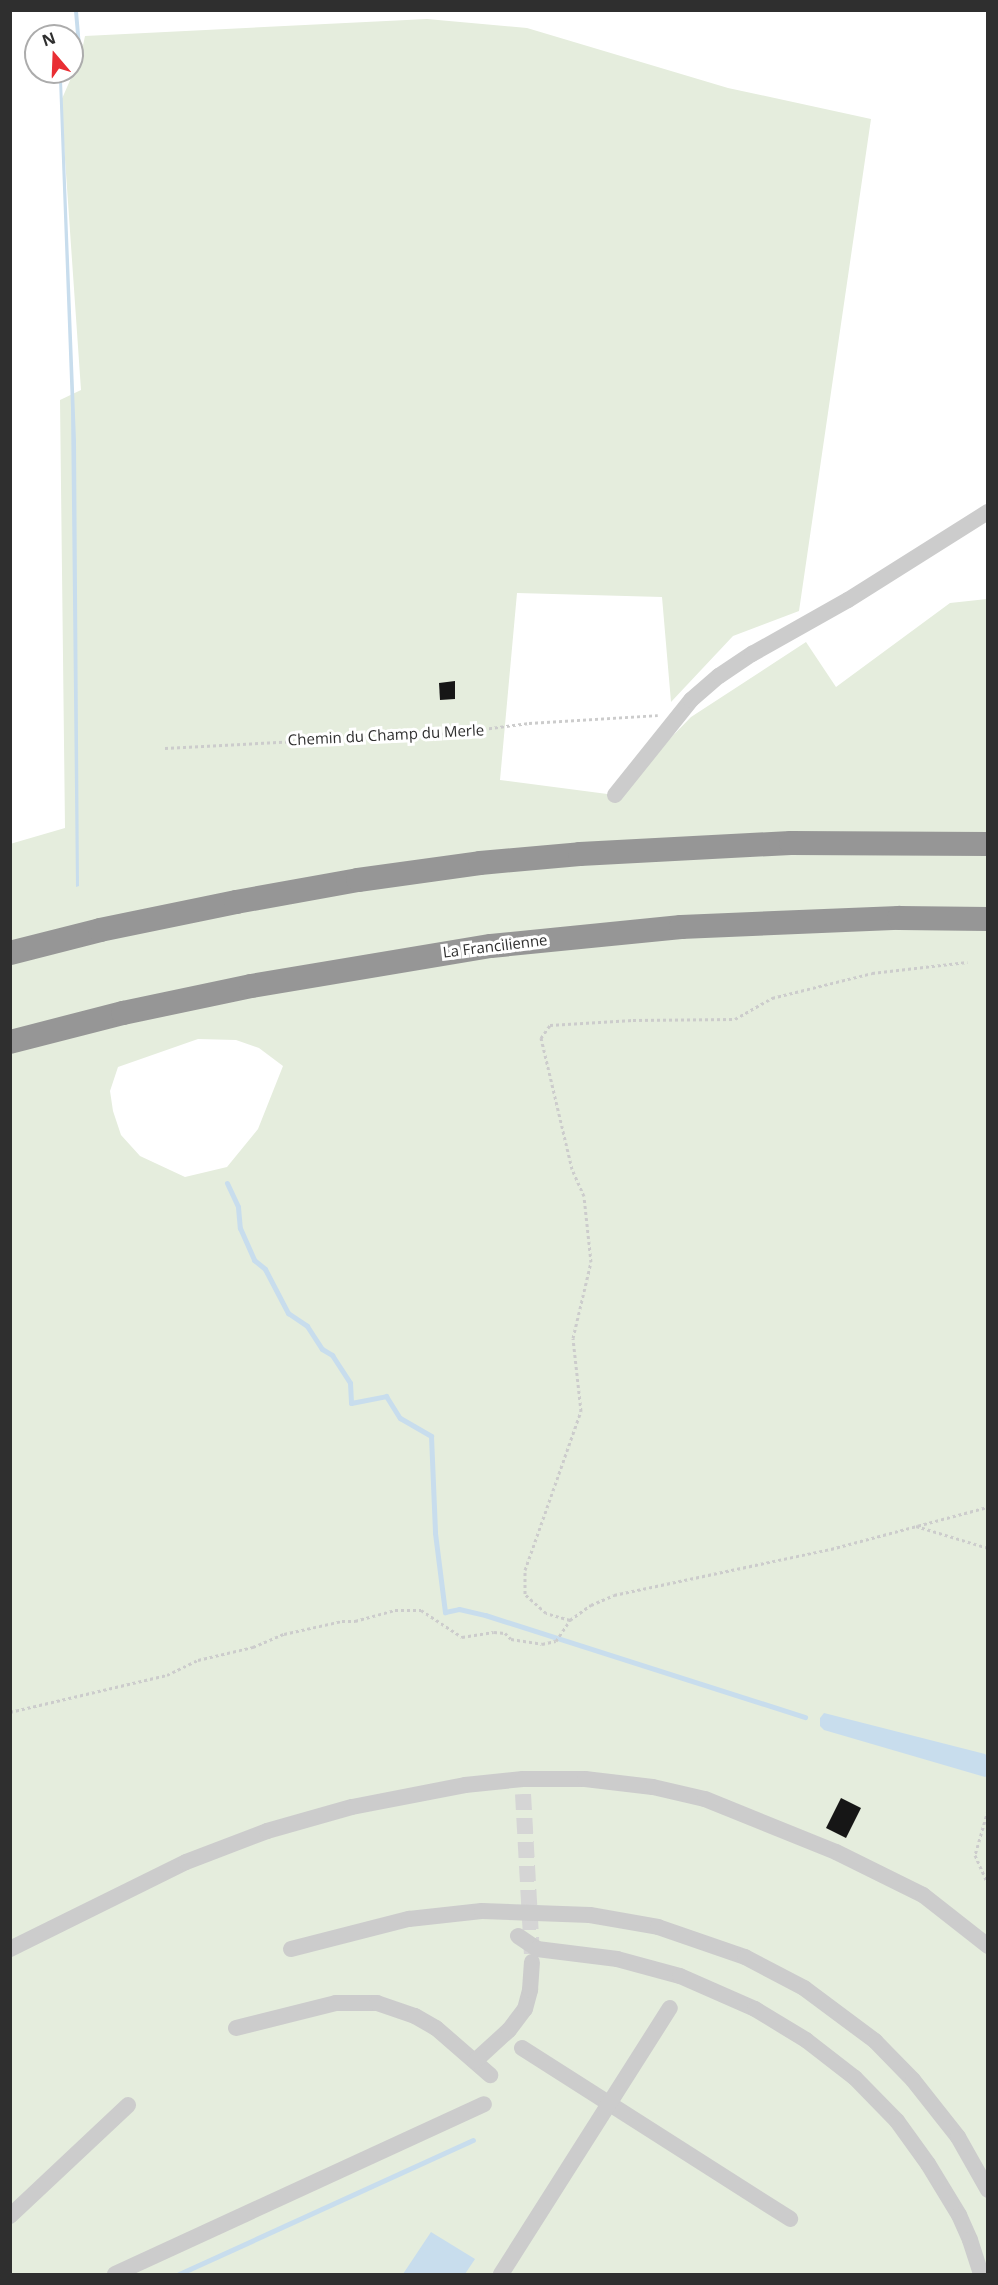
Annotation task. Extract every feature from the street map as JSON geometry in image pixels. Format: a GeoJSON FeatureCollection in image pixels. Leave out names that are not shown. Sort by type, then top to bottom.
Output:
{"type":"FeatureCollection","features":[{"type":"Feature","properties":{"kind":"highway"},"geometry":{"type":"LineString","coordinates":[[10,953],[100,930],[236,902],[358,880],[480,863],[603,852],[780,843],[987,844]]}},
{"type":"Feature","properties":{"kind":"highway","name":"La Francilienne"},"geometry":{"type":"LineString","coordinates":[[10,1042],[123,1013],[240,988],[372,964],[491,946],[681,927],[888,919],[987,919]]}},
{"type":"Feature","properties":{"kind":"street"},"geometry":{"type":"LineString","coordinates":[[615,795],[678,715],[719,676],[752,654],[849,600],[987,512]]}},
{"type":"Feature","properties":{"kind":"street"},"geometry":{"type":"LineString","coordinates":[[10,1949],[186,1862],[267,1831],[352,1807],[465,1785],[523,1786],[585,1779],[653,1787],[705,1799],[836,1852],[924,1895],[987,1946]]}},
{"type":"Feature","properties":{"kind":"street"},"geometry":{"type":"LineString","coordinates":[[291,1949],[409,1919],[482,1911],[590,1915],[669,1930],[745,1957],[804,1988],[875,2041],[913,2080],[958,2137],[987,2190]]}},
{"type":"Feature","properties":{"kind":"street"},"geometry":{"type":"LineString","coordinates":[[518,1936],[537,1949],[616,1959],[680,1976],[755,2009],[807,2040],[855,2078],[897,2121],[928,2164],[959,2215],[981,2274]]}},
{"type":"Feature","properties":{"kind":"street"},"geometry":{"type":"LineString","coordinates":[[475,2061],[509,2030],[525,2009],[530,1990],[532,1962]]}},
{"type":"Feature","properties":{"kind":"street"},"geometry":{"type":"LineString","coordinates":[[236,2028],[327,2005],[377,2003],[394,2007],[425,2022],[490,2075]]}},
{"type":"Feature","properties":{"kind":"street"},"geometry":{"type":"LineString","coordinates":[[501,2274],[670,2008]]}},
{"type":"Feature","properties":{"kind":"street"},"geometry":{"type":"LineString","coordinates":[[522,2048],[790,2219]]}},
{"type":"Feature","properties":{"kind":"street"},"geometry":{"type":"LineString","coordinates":[[115,2274],[484,2104]]}},
{"type":"Feature","properties":{"kind":"street"},"geometry":{"type":"LineString","coordinates":[[10,2216],[128,2105]]}},
{"type":"Feature","properties":{"kind":"path","name":"Chemin du Champ du Merle"},"geometry":{"type":"LineString","coordinates":[[165,748],[453,733],[552,721],[678,715]]}},
{"type":"Feature","properties":{"kind":"path"},"geometry":{"type":"LineString","coordinates":[[570,1620],[546,1613],[525,1594],[525,1570],[581,1411],[573,1338],[591,1262],[584,1196],[572,1169],[541,1038],[550,1025],[633,1020],[735,1019],[772,998],[872,973],[967,962]]}},
{"type":"Feature","properties":{"kind":"path"},"geometry":{"type":"LineString","coordinates":[[10,1712],[167,1675],[198,1660],[253,1647],[284,1634],[320,1628],[342,1621],[355,1621],[394,1610],[421,1610],[462,1637],[494,1632],[505,1633],[511,1639],[542,1644],[556,1641],[570,1620],[591,1605],[614,1595],[718,1575],[831,1549],[987,1507]]}},
{"type":"Feature","properties":{"kind":"path"},"geometry":{"type":"LineString","coordinates":[[914,1526],[987,1548]]}},
{"type":"Feature","properties":{"kind":"path"},"geometry":{"type":"LineString","coordinates":[[987,1810],[975,1855],[987,1884]]}},
{"type":"Feature","properties":{"kind":"green space"},"geometry":{"type":"Polygon","coordinates":[[[427,19],[527,28],[728,88],[871,119],[799,611],[733,636],[671,702],[662,597],[517,593],[500,780],[615,795],[691,717],[806,642],[836,687],[950,603],[987,599],[987,2274],[11,2274],[10,844],[65,828],[60,400],[81,390],[61,101],[68,84],[84,84],[85,36],[427,19]],[[198,1039],[118,1067],[110,1091],[113,1111],[121,1135],[140,1156],[185,1177],[227,1167],[258,1129],[283,1066],[259,1048],[236,1040],[198,1039]]]}},
{"type":"Feature","properties":{"kind":"water"},"geometry":{"type":"Polygon","coordinates":[[[74,11],[78,11],[79,24],[75,24],[74,11]]]}},
{"type":"Feature","properties":{"kind":"water"},"geometry":{"type":"Polygon","coordinates":[[[59,84],[62,84],[76,441],[79,886],[76,887],[71,408],[59,84]]]}},
{"type":"Feature","properties":{"kind":"water"},"geometry":{"type":"Polygon","coordinates":[[[824,1713],[985,1754],[987,1756],[987,1776],[824,1730],[820,1726],[820,1718],[824,1713]]]}},
{"type":"Feature","properties":{"kind":"water"},"geometry":{"type":"Polygon","coordinates":[[[431,2232],[475,2259],[465,2274],[403,2274],[431,2232]]]}},
{"type":"Feature","properties":{"kind":"building"},"geometry":{"type":"Polygon","coordinates":[[[455,681],[455,699],[440,700],[439,683],[455,681]]]}},
{"type":"Feature","properties":{"kind":"building"},"geometry":{"type":"Polygon","coordinates":[[[841,1798],[861,1808],[846,1838],[826,1828],[841,1798]]]}},
{"type":"Feature","properties":{"kind":"waterway"},"geometry":{"type":"LineString","coordinates":[[227,1183],[238,1207],[240,1228],[254,1260],[265,1269],[288,1313],[307,1326],[322,1349],[332,1355],[350,1383],[351,1403],[386,1396],[400,1418],[431,1436],[435,1533],[445,1612],[459,1609],[485,1615],[805,1717]]}},
{"type":"Feature","properties":{"kind":"waterway"},"geometry":{"type":"LineString","coordinates":[[179,2274],[473,2140]]}},
{"type":"Feature","properties":{"kind":"tunnel"},"geometry":{"type":"LineString","coordinates":[[523,1794],[532,1955]]}}]}
